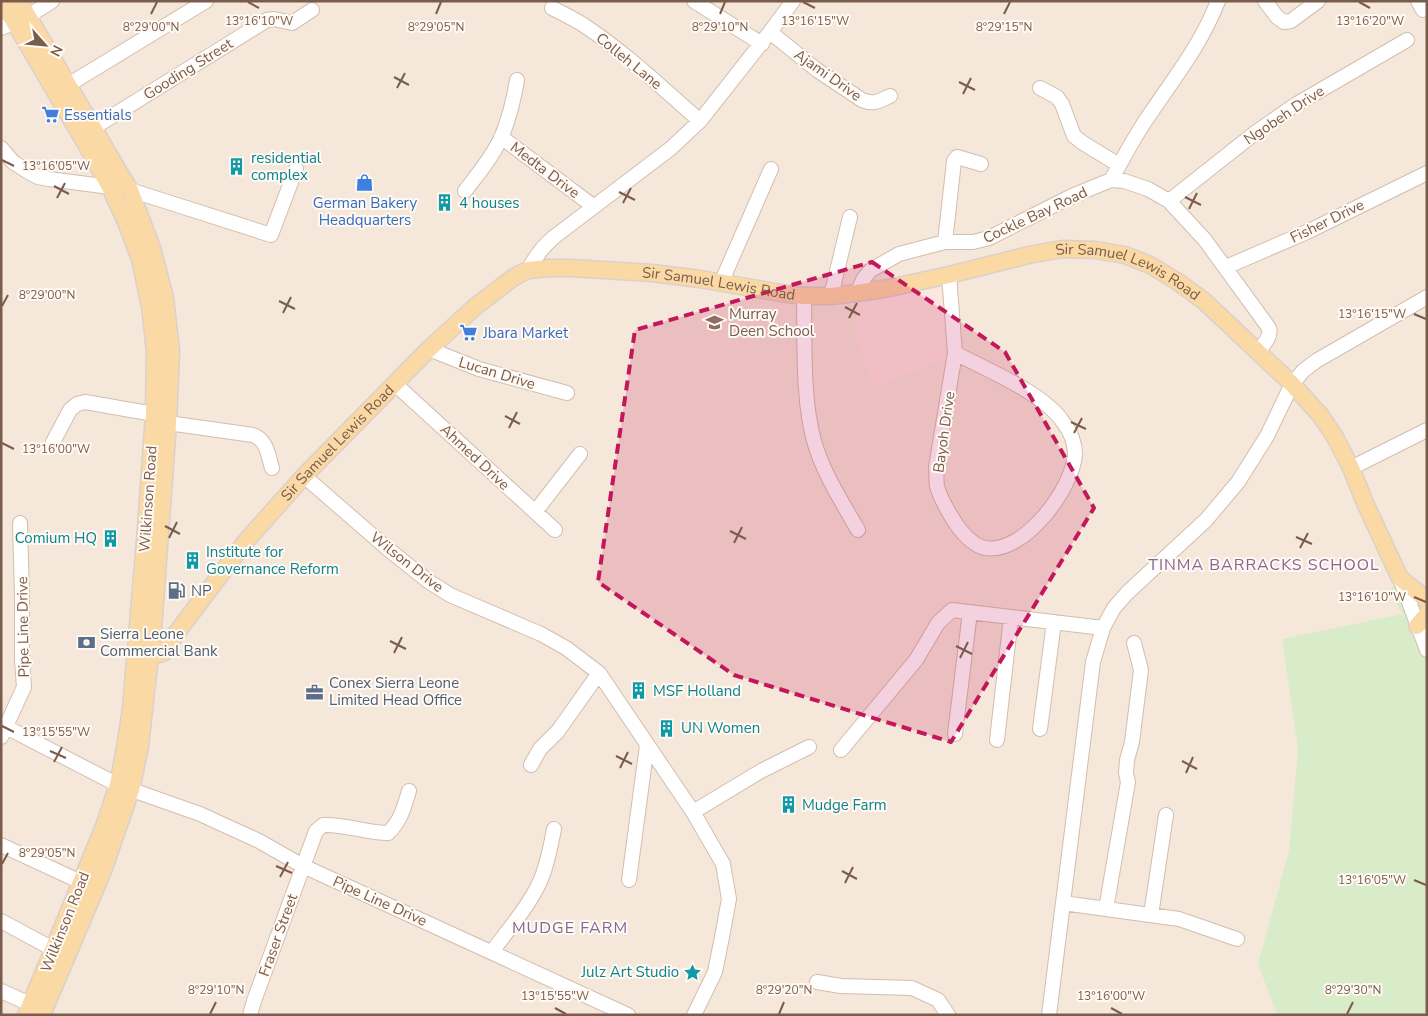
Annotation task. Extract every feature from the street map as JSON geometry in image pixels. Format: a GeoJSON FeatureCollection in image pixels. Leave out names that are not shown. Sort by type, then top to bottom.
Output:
{"type":"FeatureCollection","features":[{"type":"Feature","properties":{"kind":"main road","name":"Wilkinson Road"},"geometry":{"type":"LineString","coordinates":[[2,1],[110,187],[126,222],[140,259],[150,306],[161,419],[148,647],[131,709],[125,787],[102,829],[53,949],[33,1011]]}},
{"type":"Feature","properties":{"kind":"main road","name":"Wilkinson Road"},"geometry":{"type":"LineString","coordinates":[[14,23],[19,1]]}},
{"type":"Feature","properties":{"kind":"main road","name":"Wilkinson Road"},"geometry":{"type":"LineString","coordinates":[[14,23],[68,85],[130,190],[152,248],[165,298],[171,351],[161,419],[148,647],[148,680],[140,746],[125,787],[103,871],[33,1011]]}},
{"type":"Feature","properties":{"kind":"main road","name":"Sir Samuel Lewis Road"},"geometry":{"type":"LineString","coordinates":[[148,647],[175,635],[246,541],[304,476],[429,350],[476,306],[514,277],[528,270],[571,268],[652,273],[762,291],[804,296],[830,296],[857,293],[949,275],[1033,254],[1064,249],[1095,250],[1125,255],[1150,265],[1204,301],[1292,384],[1321,416],[1335,437],[1351,468],[1400,578],[1425,608]]}},
{"type":"Feature","properties":{"kind":"main road"},"geometry":{"type":"LineString","coordinates":[[148,647],[164,633],[175,635]]}},
{"type":"Feature","properties":{"kind":"street"},"geometry":{"type":"LineString","coordinates":[[14,23],[52,1]]}},
{"type":"Feature","properties":{"kind":"street"},"geometry":{"type":"LineString","coordinates":[[68,85],[206,1]]}},
{"type":"Feature","properties":{"kind":"street"},"geometry":{"type":"LineString","coordinates":[[694,1],[762,44]]}},
{"type":"Feature","properties":{"kind":"street"},"geometry":{"type":"LineString","coordinates":[[528,270],[535,256],[544,245],[670,148],[700,121],[762,44],[793,1]]}},
{"type":"Feature","properties":{"kind":"street"},"geometry":{"type":"LineString","coordinates":[[1218,1],[1200,42],[1147,118],[1111,180],[1124,181],[1160,195],[1169,201],[1205,240],[1269,328],[1269,336],[1258,351]]}},
{"type":"Feature","properties":{"kind":"street"},"geometry":{"type":"LineString","coordinates":[[1265,1],[1277,17],[1284,22],[1291,21],[1318,1]]}},
{"type":"Feature","properties":{"kind":"street","name":"Colleh Lane"},"geometry":{"type":"LineString","coordinates":[[552,8],[581,23],[605,40],[700,121]]}},
{"type":"Feature","properties":{"kind":"street","name":"Gooding Street"},"geometry":{"type":"LineString","coordinates":[[92,128],[267,20],[271,18],[292,23],[312,10]]}},
{"type":"Feature","properties":{"kind":"street","name":"Ajami Drive"},"geometry":{"type":"LineString","coordinates":[[770,32],[817,70],[862,100],[869,103],[890,96]]}},
{"type":"Feature","properties":{"kind":"street","name":"Ngobeh Drive"},"geometry":{"type":"LineString","coordinates":[[1169,201],[1254,133],[1295,105],[1407,40]]}},
{"type":"Feature","properties":{"kind":"street"},"geometry":{"type":"LineString","coordinates":[[501,137],[513,102],[517,80]]}},
{"type":"Feature","properties":{"kind":"street"},"geometry":{"type":"LineString","coordinates":[[1040,88],[1057,97],[1062,104],[1074,136],[1119,165]]}},
{"type":"Feature","properties":{"kind":"street","name":"Medta Drive"},"geometry":{"type":"LineString","coordinates":[[465,191],[486,164],[501,137],[593,206]]}},
{"type":"Feature","properties":{"kind":"street"},"geometry":{"type":"LineString","coordinates":[[1,148],[7,162],[38,177],[110,187]]}},
{"type":"Feature","properties":{"kind":"street"},"geometry":{"type":"LineString","coordinates":[[945,242],[954,161],[957,157],[981,164]]}},
{"type":"Feature","properties":{"kind":"street"},"geometry":{"type":"LineString","coordinates":[[130,190],[271,235],[296,169]]}},
{"type":"Feature","properties":{"kind":"street"},"geometry":{"type":"LineString","coordinates":[[721,283],[771,169]]}},
{"type":"Feature","properties":{"kind":"street","name":"Fisher Drive"},"geometry":{"type":"LineString","coordinates":[[1226,267],[1307,232],[1427,173]]}},
{"type":"Feature","properties":{"kind":"street","name":"Cockle Bay Road"},"geometry":{"type":"LineString","coordinates":[[857,293],[864,278],[871,270],[899,254],[945,242],[973,242],[989,238],[1072,196],[1111,180]]}},
{"type":"Feature","properties":{"kind":"street"},"geometry":{"type":"LineString","coordinates":[[830,296],[850,217]]}},
{"type":"Feature","properties":{"kind":"street","name":"Bayoh Drive"},"geometry":{"type":"LineString","coordinates":[[949,275],[955,353],[936,467],[937,487],[953,519],[963,533],[973,543],[984,548],[996,548],[1024,535],[1046,514],[1059,496],[1072,471],[1075,452],[1072,438],[1052,408],[1031,393],[955,353]]}},
{"type":"Feature","properties":{"kind":"street"},"geometry":{"type":"LineString","coordinates":[[804,296],[806,377],[809,414],[814,441],[825,471],[858,530]]}},
{"type":"Feature","properties":{"kind":"street"},"geometry":{"type":"LineString","coordinates":[[1049,1015],[1093,662],[1103,628],[1114,608],[1127,593],[1206,520],[1238,482],[1267,436],[1292,384],[1303,371],[1316,361],[1427,297]]}},
{"type":"Feature","properties":{"kind":"street","name":"Lucan Drive"},"geometry":{"type":"LineString","coordinates":[[429,350],[479,369],[567,393]]}},
{"type":"Feature","properties":{"kind":"street","name":"Ahmed Drive"},"geometry":{"type":"LineString","coordinates":[[395,384],[555,530]]}},
{"type":"Feature","properties":{"kind":"street"},"geometry":{"type":"LineString","coordinates":[[53,442],[70,410],[77,404],[85,402],[161,419],[253,435],[260,438],[264,443],[272,468]]}},
{"type":"Feature","properties":{"kind":"street"},"geometry":{"type":"LineString","coordinates":[[1351,468],[1427,430]]}},
{"type":"Feature","properties":{"kind":"street"},"geometry":{"type":"LineString","coordinates":[[535,512],[580,454]]}},
{"type":"Feature","properties":{"kind":"street","name":"Wilson Drive"},"geometry":{"type":"LineString","coordinates":[[304,476],[428,581],[450,595],[541,634],[566,648],[599,673]]}},
{"type":"Feature","properties":{"kind":"street","name":"Pipe Line Drive"},"geometry":{"type":"LineString","coordinates":[[20,523],[24,687],[4,732],[125,787],[200,814],[259,841],[303,866],[628,1015]]}},
{"type":"Feature","properties":{"kind":"street"},"geometry":{"type":"LineString","coordinates":[[1400,578],[1425,608],[1427,650]]}},
{"type":"Feature","properties":{"kind":"street"},"geometry":{"type":"LineString","coordinates":[[841,750],[916,660],[938,623],[952,610],[1103,628]]}},
{"type":"Feature","properties":{"kind":"street"},"geometry":{"type":"LineString","coordinates":[[955,734],[970,612]]}},
{"type":"Feature","properties":{"kind":"street"},"geometry":{"type":"LineString","coordinates":[[997,740],[1010,617]]}},
{"type":"Feature","properties":{"kind":"street"},"geometry":{"type":"LineString","coordinates":[[1040,729],[1054,622]]}},
{"type":"Feature","properties":{"kind":"street"},"geometry":{"type":"LineString","coordinates":[[1106,909],[1128,782],[1126,773],[1127,760],[1132,742],[1141,670],[1134,643]]}},
{"type":"Feature","properties":{"kind":"street"},"geometry":{"type":"LineString","coordinates":[[531,765],[540,749],[558,731],[599,673],[693,812],[723,864],[729,899],[715,972],[694,1015]]}},
{"type":"Feature","properties":{"kind":"street"},"geometry":{"type":"LineString","coordinates":[[629,880],[648,745]]}},
{"type":"Feature","properties":{"kind":"street"},"geometry":{"type":"LineString","coordinates":[[693,812],[761,771],[809,747]]}},
{"type":"Feature","properties":{"kind":"street","name":"Fraser Street"},"geometry":{"type":"LineString","coordinates":[[250,1015],[316,831],[323,824],[350,827],[374,833],[388,833],[401,817],[409,791]]}},
{"type":"Feature","properties":{"kind":"street"},"geometry":{"type":"LineString","coordinates":[[1151,915],[1166,815]]}},
{"type":"Feature","properties":{"kind":"street"},"geometry":{"type":"LineString","coordinates":[[492,952],[532,898],[549,855],[554,829]]}},
{"type":"Feature","properties":{"kind":"street"},"geometry":{"type":"LineString","coordinates":[[1,845],[81,882]]}},
{"type":"Feature","properties":{"kind":"street"},"geometry":{"type":"LineString","coordinates":[[1063,903],[1179,919],[1237,939]]}},
{"type":"Feature","properties":{"kind":"street"},"geometry":{"type":"LineString","coordinates":[[1,921],[53,949]]}},
{"type":"Feature","properties":{"kind":"street"},"geometry":{"type":"LineString","coordinates":[[816,982],[841,986],[912,988],[938,1000],[948,1015]]}},
{"type":"Feature","properties":{"kind":"street"},"geometry":{"type":"LineString","coordinates":[[1,991],[33,1011]]}},
{"type":"Feature","properties":{"kind":"highlighted area"},"geometry":{"type":"Polygon","coordinates":[[[872,262],[1005,352],[1094,508],[951,742],[734,675],[598,582],[635,330],[872,262]]]}},
{"type":"Feature","properties":{"kind":"shaded area"},"geometry":{"type":"Polygon","coordinates":[[[1,1],[1427,1],[1427,1015],[1,1015],[1,1]]]}},
{"type":"Feature","properties":{"kind":"shaded area"},"geometry":{"type":"Polygon","coordinates":[[[941,288],[947,324],[945,360],[874,386],[856,339],[857,303],[941,288]]]}},
{"type":"Feature","properties":{"kind":"green space"},"geometry":{"type":"Polygon","coordinates":[[[1394,583],[1427,591],[1427,1015],[1277,1015],[1258,964],[1289,851],[1298,749],[1282,639],[1403,614],[1389,593],[1394,583]]]}},
{"type":"Feature","properties":{"kind":"place","name":"Essentials"},"geometry":{"type":"Point","coordinates":[50,115]}},
{"type":"Feature","properties":{"kind":"place","name":"residential complex"},"geometry":{"type":"Point","coordinates":[237,167]}},
{"type":"Feature","properties":{"kind":"place","name":"German Bakery Headquarters"},"geometry":{"type":"Point","coordinates":[365,182]}},
{"type":"Feature","properties":{"kind":"place","name":"4 houses"},"geometry":{"type":"Point","coordinates":[445,203]}},
{"type":"Feature","properties":{"kind":"place","name":"Murray Deen School"},"geometry":{"type":"Point","coordinates":[715,323]}},
{"type":"Feature","properties":{"kind":"place","name":"Jbara Market"},"geometry":{"type":"Point","coordinates":[469,333]}},
{"type":"Feature","properties":{"kind":"place","name":"Comium HQ"},"geometry":{"type":"Point","coordinates":[111,538]}},
{"type":"Feature","properties":{"kind":"place","name":"Institute for Governance Reform"},"geometry":{"type":"Point","coordinates":[192,561]}},
{"type":"Feature","properties":{"kind":"place","name":"NP"},"geometry":{"type":"Point","coordinates":[177,591]}},
{"type":"Feature","properties":{"kind":"place","name":"Sierra Leone Commercial Bank"},"geometry":{"type":"Point","coordinates":[86,643]}},
{"type":"Feature","properties":{"kind":"place","name":"MSF Holland"},"geometry":{"type":"Point","coordinates":[639,691]}},
{"type":"Feature","properties":{"kind":"place","name":"Conex Sierra Leone Limited Head Office"},"geometry":{"type":"Point","coordinates":[315,692]}},
{"type":"Feature","properties":{"kind":"place","name":"UN Women"},"geometry":{"type":"Point","coordinates":[667,728]}},
{"type":"Feature","properties":{"kind":"place","name":"Mudge Farm"},"geometry":{"type":"Point","coordinates":[788,805]}},
{"type":"Feature","properties":{"kind":"place","name":"Julz Art Studio"},"geometry":{"type":"Point","coordinates":[693,972]}},
{"type":"Feature","properties":{"kind":"district","name":"TINMA BARRACKS SCHOOL"},"geometry":{"type":"Point","coordinates":[1264,565]}},
{"type":"Feature","properties":{"kind":"district","name":"MUDGE FARM"},"geometry":{"type":"Point","coordinates":[570,928]}}]}
